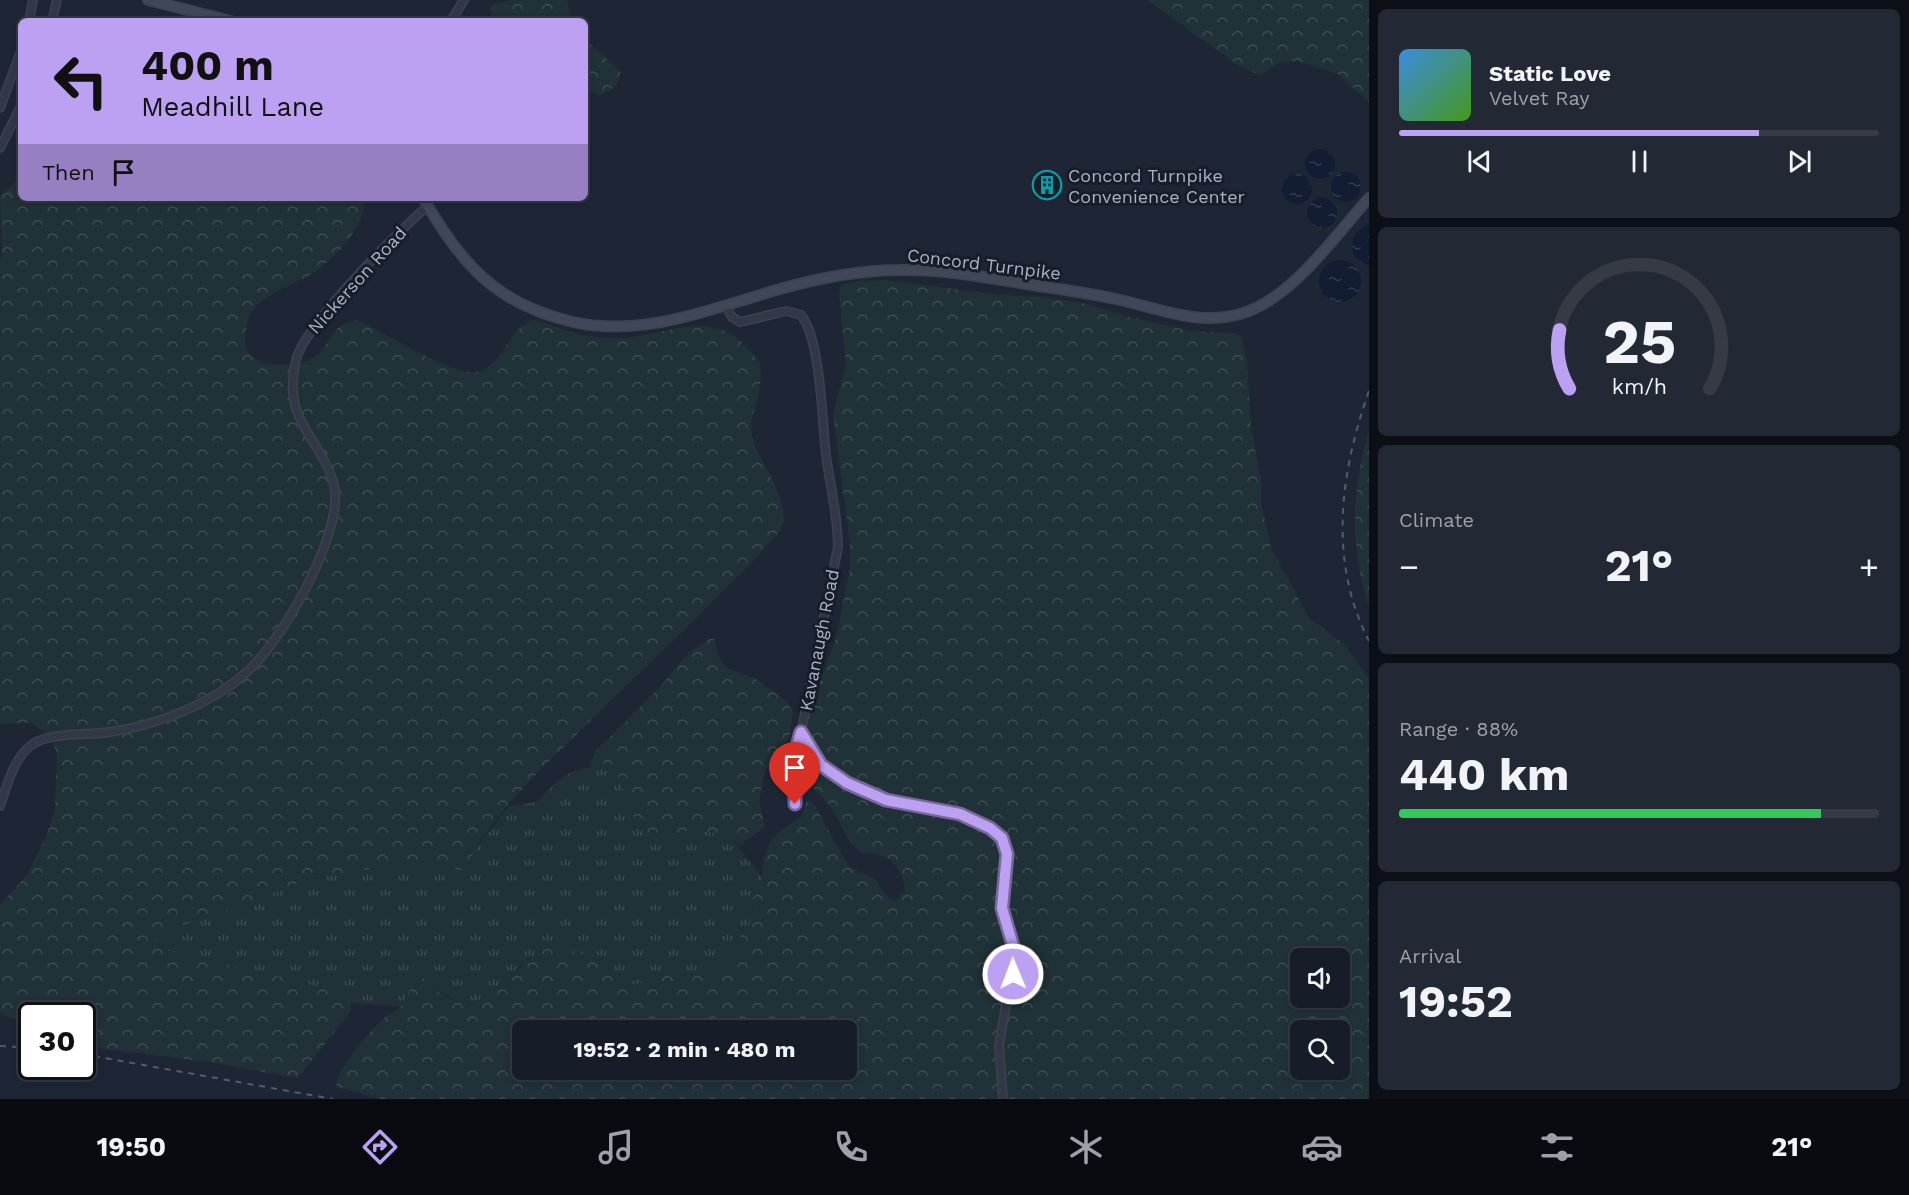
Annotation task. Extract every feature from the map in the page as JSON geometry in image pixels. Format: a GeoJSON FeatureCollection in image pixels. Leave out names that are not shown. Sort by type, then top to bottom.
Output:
{"type":"FeatureCollection","features":[{"type":"Feature","properties":{"kind":"street"},"geometry":{"type":"LineString","coordinates":[[30,18],[33,0]]}},
{"type":"Feature","properties":{"kind":"street"},"geometry":{"type":"LineString","coordinates":[[53,18],[57,0]]}},
{"type":"Feature","properties":{"kind":"street"},"geometry":{"type":"LineString","coordinates":[[148,0],[219,18]]}},
{"type":"Feature","properties":{"kind":"street"},"geometry":{"type":"LineString","coordinates":[[453,18],[464,0]]}},
{"type":"Feature","properties":{"kind":"street"},"geometry":{"type":"LineString","coordinates":[[0,108],[18,59]]}},
{"type":"Feature","properties":{"kind":"street"},"geometry":{"type":"LineString","coordinates":[[0,147],[18,112]]}},
{"type":"Feature","properties":{"kind":"street","name":"Concord Turnpike"},"geometry":{"type":"LineString","coordinates":[[426,202],[455,250],[480,277],[512,299],[555,317],[594,326],[640,326],[726,306],[832,276],[902,270],[987,278],[1116,298],[1197,319],[1227,317],[1251,311],[1280,293],[1369,198]]}},
{"type":"Feature","properties":{"kind":"street","name":"Nickerson Road"},"geometry":{"type":"LineString","coordinates":[[0,806],[14,768],[24,752],[35,743],[129,729],[192,706],[242,676],[278,636],[300,597],[326,542],[337,501],[331,474],[297,415],[293,378],[299,348],[356,279],[426,202]]}},
{"type":"Feature","properties":{"kind":"street","name":"Kavanaugh Road"},"geometry":{"type":"LineString","coordinates":[[726,306],[732,316],[740,322],[786,311],[801,315],[808,327],[819,382],[826,454],[838,530],[838,547],[801,732],[821,765],[847,783],[886,800],[948,811],[977,820],[990,828],[1006,846],[1007,868],[1002,908],[1011,937],[1014,961],[999,1045],[1003,1099]]}},
{"type":"Feature","properties":{"kind":"street"},"geometry":{"type":"LineString","coordinates":[[795,804],[795,753],[801,732]]}},
{"type":"Feature","properties":{"kind":"green space"},"geometry":{"type":"Polygon","coordinates":[[[512,0],[567,0],[570,18],[494,18],[491,14],[492,5],[512,0]]]}},
{"type":"Feature","properties":{"kind":"green space"},"geometry":{"type":"Polygon","coordinates":[[[1147,0],[1369,0],[1369,102],[1338,74],[1298,61],[1279,63],[1260,75],[1239,66],[1147,0]]]}},
{"type":"Feature","properties":{"kind":"green space"},"geometry":{"type":"Polygon","coordinates":[[[588,42],[620,71],[617,84],[600,95],[588,91],[588,42]]]}},
{"type":"Feature","properties":{"kind":"green space"},"geometry":{"type":"Polygon","coordinates":[[[18,180],[18,201],[365,201],[356,228],[335,255],[311,275],[265,299],[251,313],[245,343],[248,352],[255,359],[275,364],[308,361],[322,351],[339,327],[356,320],[439,362],[471,372],[483,370],[494,362],[516,332],[531,320],[576,333],[612,338],[647,335],[691,326],[706,326],[720,329],[734,336],[760,362],[761,382],[751,433],[780,497],[783,521],[780,531],[706,609],[530,781],[500,814],[464,870],[400,864],[310,879],[162,933],[155,939],[156,948],[294,980],[345,996],[351,1003],[350,1012],[298,1078],[214,1063],[96,1048],[96,1002],[18,1002],[18,1021],[0,1013],[0,905],[27,875],[47,834],[55,809],[57,754],[50,735],[31,723],[0,724],[0,260],[2,255],[0,196],[18,180]]]}},
{"type":"Feature","properties":{"kind":"green space"},"geometry":{"type":"Polygon","coordinates":[[[885,280],[1000,295],[1044,297],[1087,304],[1191,331],[1234,333],[1242,337],[1247,363],[1251,427],[1261,480],[1261,503],[1271,548],[1309,618],[1344,644],[1369,679],[1369,1099],[381,1099],[337,1087],[341,1072],[354,1051],[384,1018],[400,1007],[414,983],[422,977],[448,999],[470,1004],[493,993],[508,982],[525,961],[547,948],[595,953],[605,961],[614,982],[621,987],[634,985],[667,973],[698,973],[719,967],[730,959],[743,931],[752,921],[753,898],[762,877],[764,859],[770,842],[779,832],[801,817],[807,800],[814,804],[848,866],[875,879],[888,898],[896,901],[905,890],[901,873],[894,863],[885,857],[862,852],[853,845],[830,806],[810,784],[801,769],[811,706],[836,638],[850,567],[850,543],[833,416],[846,364],[839,294],[841,285],[859,281],[885,280]]]}},
{"type":"Feature","properties":{"kind":"green space"},"geometry":{"type":"Polygon","coordinates":[[[1369,431],[1369,607],[1358,564],[1355,519],[1359,475],[1369,431]]]}},
{"type":"Feature","properties":{"kind":"green space"},"geometry":{"type":"Polygon","coordinates":[[[709,639],[714,639],[719,657],[727,668],[756,679],[786,701],[793,712],[789,739],[765,771],[759,801],[765,827],[740,845],[726,835],[691,829],[662,840],[654,839],[635,820],[613,764],[605,763],[592,767],[590,763],[596,751],[659,688],[687,654],[709,639]]]}},
{"type":"Feature","properties":{"kind":"green space"},"geometry":{"type":"Polygon","coordinates":[[[605,763],[613,764],[625,790],[675,836],[691,829],[730,836],[762,877],[753,898],[752,921],[743,931],[730,959],[719,967],[698,973],[667,973],[634,985],[621,987],[614,982],[605,961],[582,953],[561,953],[526,960],[496,992],[474,1003],[454,1000],[422,977],[412,986],[401,1006],[351,1003],[345,996],[294,980],[156,948],[155,939],[162,933],[310,879],[400,864],[464,870],[472,854],[509,806],[536,802],[560,779],[572,772],[605,763]]]}},
{"type":"Feature","properties":{"kind":"water"},"geometry":{"type":"Polygon","coordinates":[[[1320,149],[1331,153],[1335,164],[1331,175],[1320,179],[1309,175],[1305,164],[1309,153],[1320,149]]]}},
{"type":"Feature","properties":{"kind":"water"},"geometry":{"type":"Polygon","coordinates":[[[1346,172],[1357,176],[1361,187],[1357,198],[1346,202],[1335,198],[1331,187],[1335,176],[1346,172]]]}},
{"type":"Feature","properties":{"kind":"water"},"geometry":{"type":"Polygon","coordinates":[[[1297,174],[1303,175],[1311,183],[1311,195],[1303,203],[1297,204],[1291,203],[1283,195],[1282,189],[1283,183],[1291,175],[1297,174]]]}},
{"type":"Feature","properties":{"kind":"water"},"geometry":{"type":"Polygon","coordinates":[[[1322,198],[1328,199],[1336,207],[1336,219],[1328,227],[1322,228],[1316,227],[1308,219],[1307,213],[1308,207],[1316,199],[1322,198]]]}},
{"type":"Feature","properties":{"kind":"water"},"geometry":{"type":"Polygon","coordinates":[[[1369,225],[1369,266],[1354,256],[1352,246],[1356,233],[1369,225]]]}},
{"type":"Feature","properties":{"kind":"water"},"geometry":{"type":"Polygon","coordinates":[[[1340,260],[1355,266],[1361,281],[1355,296],[1340,302],[1325,296],[1319,281],[1325,266],[1340,260]]]}},
{"type":"Feature","properties":{"kind":"railway"},"geometry":{"type":"LineString","coordinates":[[1369,391],[1351,453],[1345,485],[1343,517],[1343,548],[1348,580],[1356,611],[1369,641]]}},
{"type":"Feature","properties":{"kind":"railway"},"geometry":{"type":"LineString","coordinates":[[0,1046],[18,1047]]}},
{"type":"Feature","properties":{"kind":"railway"},"geometry":{"type":"LineString","coordinates":[[96,1057],[333,1099]]}},
{"type":"Feature","properties":{"kind":"place","name":"Concord Turnpike Convenience Center"},"geometry":{"type":"Point","coordinates":[1047,185]}},
{"type":"Feature","properties":{"kind":"route"},"geometry":{"type":"LineString","coordinates":[[795,804],[795,753],[796,742],[801,732],[821,765],[847,783],[886,800],[960,814],[990,828],[1002,838],[1006,846],[1007,868],[1002,908],[1014,949],[1013,974]]}}]}
